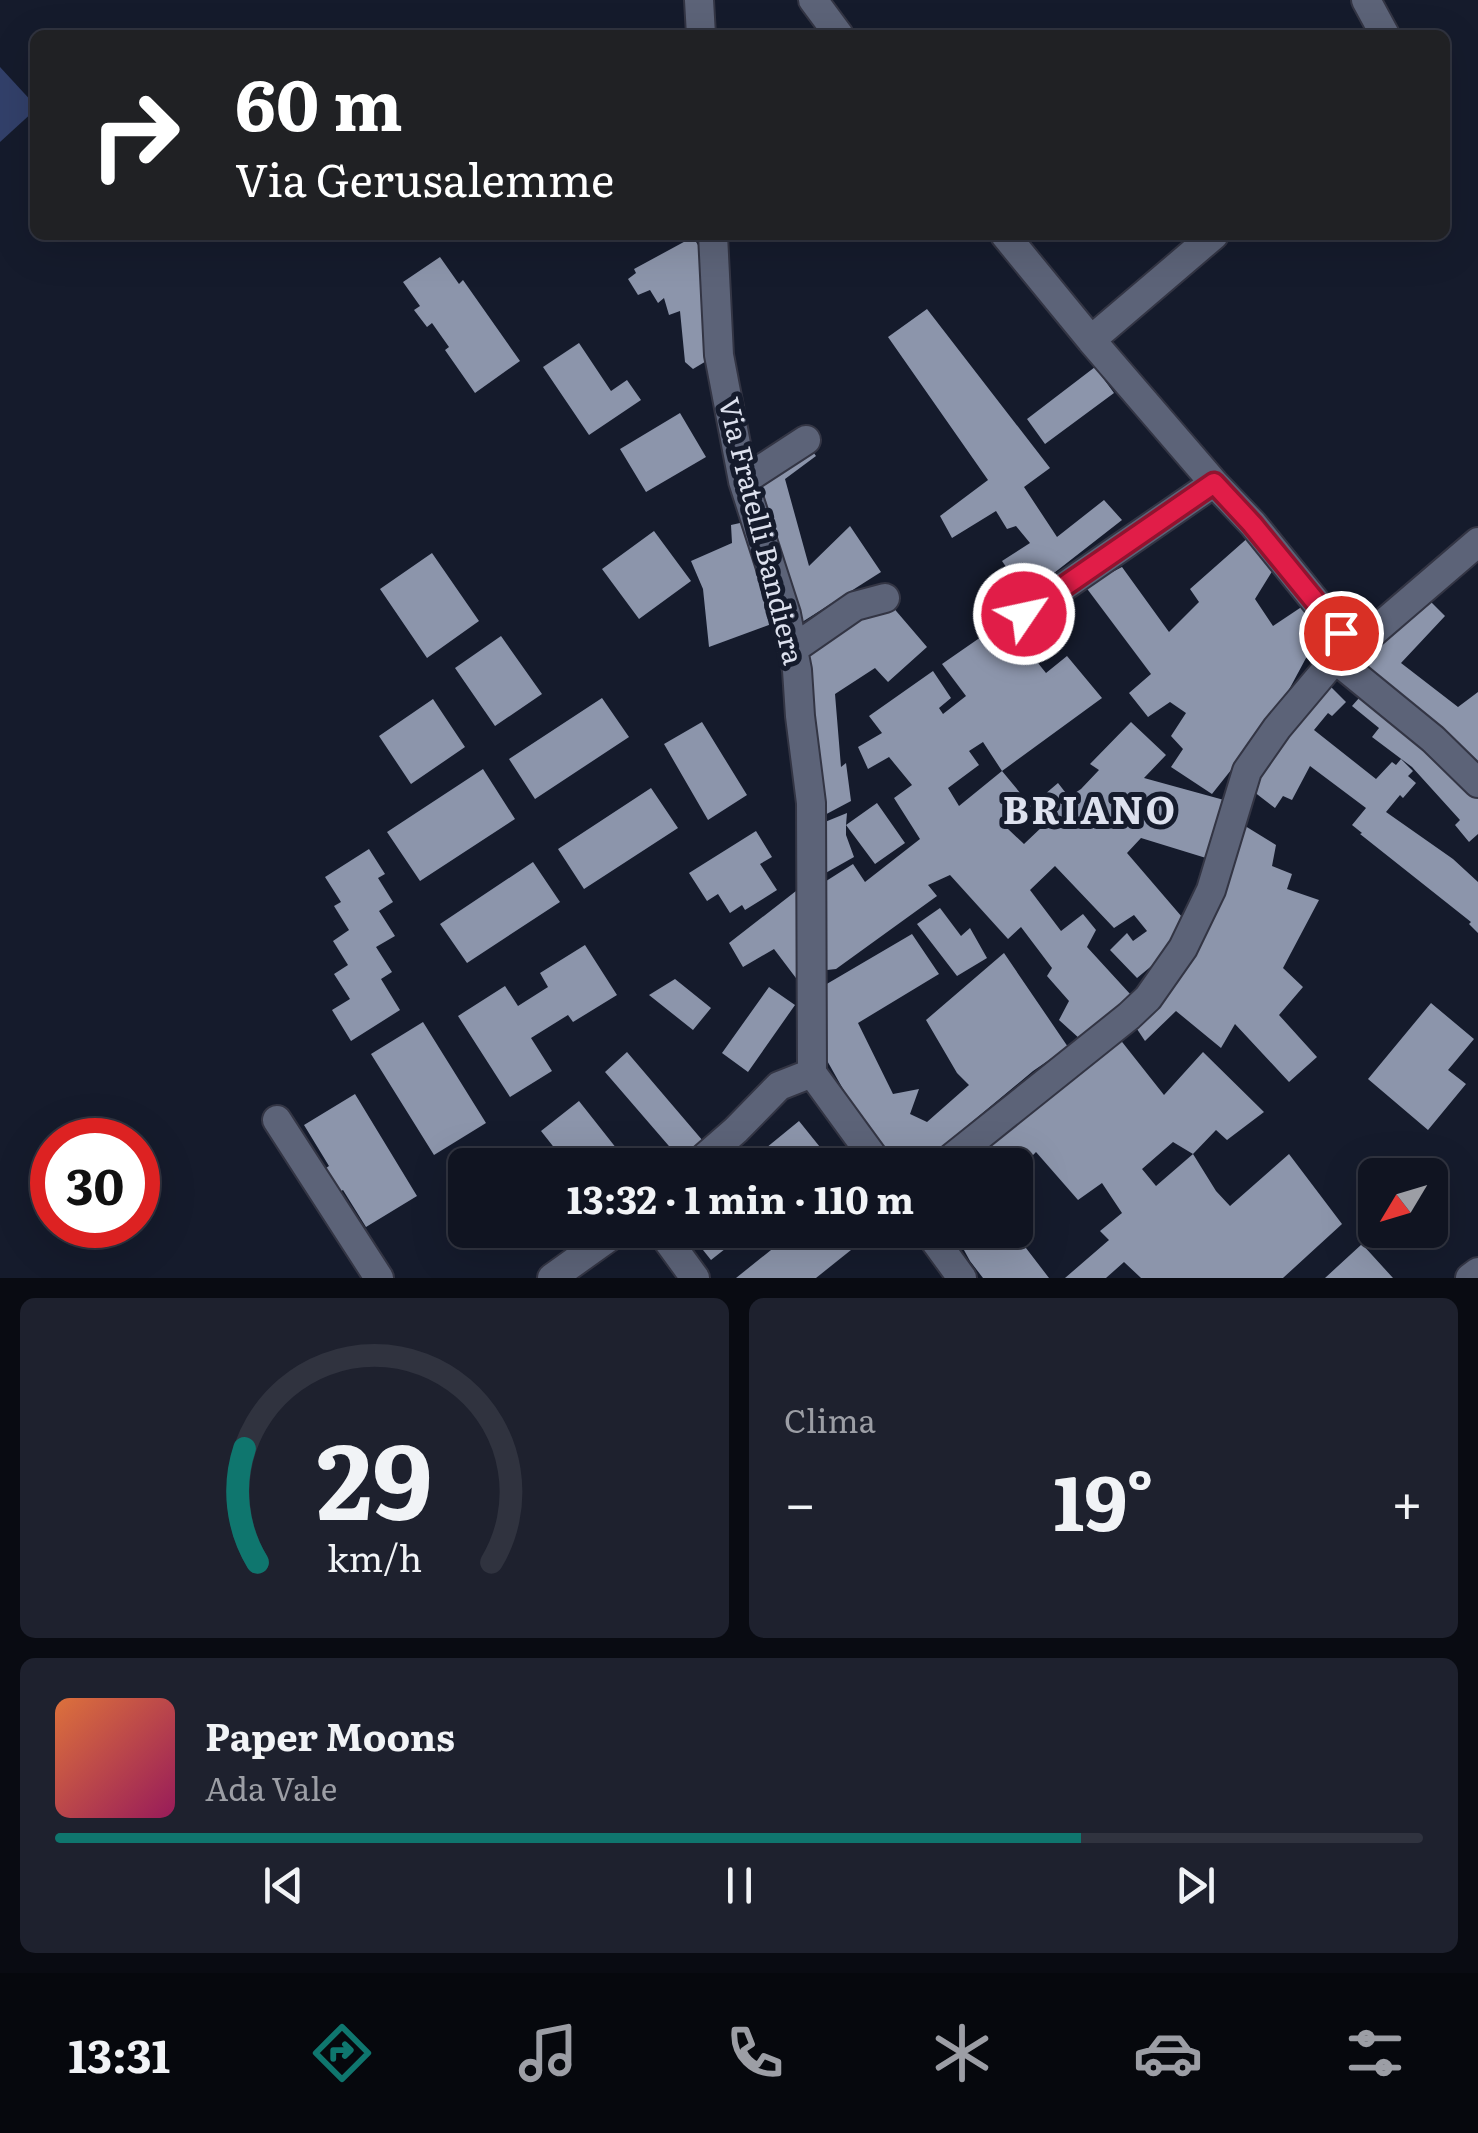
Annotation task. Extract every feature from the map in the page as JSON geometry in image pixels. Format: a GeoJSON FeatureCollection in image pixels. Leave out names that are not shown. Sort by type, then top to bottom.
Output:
{"type":"FeatureCollection","features":[{"type":"Feature","properties":{"kind":"street"},"geometry":{"type":"LineString","coordinates":[[699,0],[701,30]]}},
{"type":"Feature","properties":{"kind":"street"},"geometry":{"type":"LineString","coordinates":[[813,0],[835,30]]}},
{"type":"Feature","properties":{"kind":"street"},"geometry":{"type":"LineString","coordinates":[[1366,0],[1382,30]]}},
{"type":"Feature","properties":{"kind":"street","name":"Via Fratelli Bandiera"},"geometry":{"type":"LineString","coordinates":[[713,240],[719,355],[743,482],[786,614],[811,803],[812,1073]]}},
{"type":"Feature","properties":{"kind":"street"},"geometry":{"type":"LineString","coordinates":[[1009,240],[1264,537],[1341,633],[1343,655],[1478,783]]}},
{"type":"Feature","properties":{"kind":"street"},"geometry":{"type":"LineString","coordinates":[[1091,340],[1208,240]]}},
{"type":"Feature","properties":{"kind":"street"},"geometry":{"type":"LineString","coordinates":[[743,482],[806,440]]}},
{"type":"Feature","properties":{"kind":"street"},"geometry":{"type":"LineString","coordinates":[[1004,621],[1024,614],[1214,483]]}},
{"type":"Feature","properties":{"kind":"street"},"geometry":{"type":"LineString","coordinates":[[965,1148],[1148,998],[1183,948],[1211,890],[1247,771],[1277,728],[1343,655],[1478,542]]}},
{"type":"Feature","properties":{"kind":"street"},"geometry":{"type":"LineString","coordinates":[[792,650],[855,606],[885,598]]}},
{"type":"Feature","properties":{"kind":"street"},"geometry":{"type":"LineString","coordinates":[[715,1148],[780,1086],[812,1073],[867,1148]]}},
{"type":"Feature","properties":{"kind":"street"},"geometry":{"type":"LineString","coordinates":[[277,1120],[379,1278]]}},
{"type":"Feature","properties":{"kind":"street"},"geometry":{"type":"LineString","coordinates":[[552,1278],[594,1248]]}},
{"type":"Feature","properties":{"kind":"street"},"geometry":{"type":"LineString","coordinates":[[673,1248],[694,1278]]}},
{"type":"Feature","properties":{"kind":"street"},"geometry":{"type":"LineString","coordinates":[[940,1248],[962,1278]]}},
{"type":"Feature","properties":{"kind":"street"},"geometry":{"type":"LineString","coordinates":[[1470,1278],[1478,1272]]}},
{"type":"Feature","properties":{"kind":"shaded area"},"geometry":{"type":"Polygon","coordinates":[[[0,67],[30,100],[30,115],[0,142],[0,67]]]}},
{"type":"Feature","properties":{"kind":"building"},"geometry":{"type":"Polygon","coordinates":[[[687,240],[695,240],[706,258],[713,357],[693,369],[685,362],[680,311],[669,315],[664,298],[658,303],[650,290],[638,295],[628,279],[636,273],[634,269],[687,240]]]}},
{"type":"Feature","properties":{"kind":"building"},"geometry":{"type":"Polygon","coordinates":[[[440,257],[459,284],[463,280],[520,361],[475,393],[445,350],[449,347],[432,323],[427,327],[414,310],[420,306],[403,282],[440,257]]]}},
{"type":"Feature","properties":{"kind":"building"},"geometry":{"type":"Polygon","coordinates":[[[927,309],[1050,468],[1024,487],[1057,537],[1104,500],[1122,520],[1023,592],[1002,561],[1030,543],[1016,526],[1007,529],[996,511],[952,538],[940,516],[988,480],[888,337],[927,309]]]}},
{"type":"Feature","properties":{"kind":"building"},"geometry":{"type":"Polygon","coordinates":[[[579,343],[611,391],[627,380],[641,400],[589,435],[543,367],[579,343]]]}},
{"type":"Feature","properties":{"kind":"building"},"geometry":{"type":"Polygon","coordinates":[[[1095,367],[1114,393],[1045,444],[1027,419],[1095,367]]]}},
{"type":"Feature","properties":{"kind":"building"},"geometry":{"type":"Polygon","coordinates":[[[680,413],[706,457],[646,492],[620,449],[680,413]]]}},
{"type":"Feature","properties":{"kind":"building"},"geometry":{"type":"Polygon","coordinates":[[[808,445],[816,456],[785,479],[809,566],[850,526],[881,572],[799,624],[754,479],[808,445]]]}},
{"type":"Feature","properties":{"kind":"building"},"geometry":{"type":"Polygon","coordinates":[[[749,521],[777,622],[709,647],[703,589],[691,561],[732,543],[731,525],[749,521]]]}},
{"type":"Feature","properties":{"kind":"building"},"geometry":{"type":"Polygon","coordinates":[[[654,531],[691,581],[639,619],[602,569],[654,531]]]}},
{"type":"Feature","properties":{"kind":"building"},"geometry":{"type":"Polygon","coordinates":[[[1250,536],[1273,570],[1255,599],[1273,626],[1303,606],[1320,632],[1277,712],[1212,794],[1171,767],[1183,749],[1171,736],[1186,713],[1170,702],[1148,717],[1129,693],[1151,674],[1085,586],[1122,567],[1169,632],[1199,602],[1190,589],[1250,536]]]}},
{"type":"Feature","properties":{"kind":"building"},"geometry":{"type":"Polygon","coordinates":[[[432,553],[479,621],[427,658],[380,589],[432,553]]]}},
{"type":"Feature","properties":{"kind":"building"},"geometry":{"type":"Polygon","coordinates":[[[1420,591],[1445,616],[1401,663],[1458,707],[1478,692],[1478,770],[1348,665],[1420,591]]]}},
{"type":"Feature","properties":{"kind":"building"},"geometry":{"type":"Polygon","coordinates":[[[885,598],[927,647],[888,682],[875,668],[835,694],[841,767],[846,763],[851,801],[819,818],[799,653],[885,598]]]}},
{"type":"Feature","properties":{"kind":"building"},"geometry":{"type":"Polygon","coordinates":[[[1004,621],[1046,673],[1067,656],[1102,698],[1002,771],[1031,806],[1058,783],[1069,797],[1081,789],[1099,770],[1090,764],[1131,722],[1166,755],[1144,778],[1224,800],[1206,858],[1141,838],[1127,853],[1188,924],[1166,954],[1137,978],[1110,950],[1127,933],[1133,941],[1147,931],[1134,915],[1114,928],[1055,866],[1030,890],[1061,931],[1083,914],[1096,930],[1087,947],[1131,995],[1080,1039],[1059,1020],[1069,1001],[1047,976],[1052,968],[1021,927],[1008,939],[950,875],[928,885],[937,896],[836,969],[827,970],[823,883],[853,864],[865,882],[920,839],[894,798],[912,785],[889,757],[868,769],[858,747],[882,733],[869,716],[933,671],[951,698],[939,708],[943,714],[966,696],[942,664],[1004,621]],[[983,742],[969,751],[979,765],[948,788],[959,806],[1002,771],[983,742]],[[1031,806],[1008,829],[1024,844],[1044,825],[1031,806]]]}},
{"type":"Feature","properties":{"kind":"building"},"geometry":{"type":"Polygon","coordinates":[[[501,636],[542,694],[495,726],[455,668],[501,636]]]}},
{"type":"Feature","properties":{"kind":"building"},"geometry":{"type":"Polygon","coordinates":[[[1330,686],[1346,702],[1332,716],[1328,713],[1314,730],[1376,779],[1392,762],[1396,765],[1401,759],[1413,771],[1408,776],[1416,783],[1386,812],[1453,859],[1478,882],[1478,933],[1471,922],[1360,834],[1352,825],[1366,808],[1310,766],[1292,800],[1283,796],[1275,808],[1249,788],[1288,723],[1330,686]]]}},
{"type":"Feature","properties":{"kind":"building"},"geometry":{"type":"Polygon","coordinates":[[[1367,689],[1478,795],[1478,834],[1469,842],[1455,825],[1460,820],[1412,767],[1372,737],[1379,728],[1352,706],[1367,689]]]}},
{"type":"Feature","properties":{"kind":"building"},"geometry":{"type":"Polygon","coordinates":[[[602,698],[629,737],[535,799],[509,759],[602,698]]]}},
{"type":"Feature","properties":{"kind":"building"},"geometry":{"type":"Polygon","coordinates":[[[433,699],[465,747],[411,784],[379,736],[433,699]]]}},
{"type":"Feature","properties":{"kind":"building"},"geometry":{"type":"Polygon","coordinates":[[[702,722],[747,795],[708,820],[664,744],[702,722]]]}},
{"type":"Feature","properties":{"kind":"building"},"geometry":{"type":"Polygon","coordinates":[[[483,769],[515,819],[420,881],[387,832],[483,769]]]}},
{"type":"Feature","properties":{"kind":"building"},"geometry":{"type":"Polygon","coordinates":[[[651,788],[678,828],[584,889],[558,849],[651,788]]]}},
{"type":"Feature","properties":{"kind":"building"},"geometry":{"type":"Polygon","coordinates":[[[877,803],[905,843],[875,864],[846,825],[877,803]]]}},
{"type":"Feature","properties":{"kind":"building"},"geometry":{"type":"Polygon","coordinates":[[[847,813],[846,835],[854,857],[822,875],[820,824],[847,813]]]}},
{"type":"Feature","properties":{"kind":"building"},"geometry":{"type":"Polygon","coordinates":[[[1237,821],[1276,845],[1272,866],[1292,874],[1287,889],[1319,900],[1283,968],[1303,987],[1279,1015],[1317,1057],[1289,1082],[1235,1024],[1221,1048],[1176,1011],[1145,1041],[1131,1020],[1237,821]]]}},
{"type":"Feature","properties":{"kind":"building"},"geometry":{"type":"Polygon","coordinates":[[[756,831],[772,857],[760,864],[777,890],[745,910],[742,905],[730,913],[718,894],[707,901],[689,873],[756,831]]]}},
{"type":"Feature","properties":{"kind":"building"},"geometry":{"type":"Polygon","coordinates":[[[369,849],[385,874],[378,878],[393,902],[379,911],[395,936],[376,947],[392,972],[381,979],[400,1010],[351,1041],[332,1010],[350,999],[334,974],[348,965],[333,941],[349,930],[334,906],[341,902],[325,877],[369,849]]]}},
{"type":"Feature","properties":{"kind":"building"},"geometry":{"type":"Polygon","coordinates":[[[533,862],[560,902],[467,963],[440,924],[533,862]]]}},
{"type":"Feature","properties":{"kind":"building"},"geometry":{"type":"Polygon","coordinates":[[[796,891],[805,904],[805,990],[774,949],[743,967],[729,943],[796,891]]]}},
{"type":"Feature","properties":{"kind":"building"},"geometry":{"type":"Polygon","coordinates":[[[940,908],[961,936],[970,928],[987,958],[957,976],[917,924],[940,908]]]}},
{"type":"Feature","properties":{"kind":"building"},"geometry":{"type":"Polygon","coordinates":[[[912,934],[939,974],[858,1023],[893,1094],[919,1089],[910,1114],[927,1122],[969,1085],[957,1073],[926,1020],[1004,953],[1068,1047],[940,1148],[874,1144],[825,1057],[825,985],[912,934]]]}},
{"type":"Feature","properties":{"kind":"building"},"geometry":{"type":"Polygon","coordinates":[[[585,945],[617,995],[573,1022],[568,1015],[531,1038],[552,1071],[510,1097],[458,1016],[505,986],[518,1006],[548,987],[540,973],[585,945]]]}},
{"type":"Feature","properties":{"kind":"building"},"geometry":{"type":"Polygon","coordinates":[[[675,979],[711,1008],[693,1030],[649,995],[675,979]]]}},
{"type":"Feature","properties":{"kind":"building"},"geometry":{"type":"Polygon","coordinates":[[[769,987],[795,1005],[748,1072],[722,1053],[769,987]]]}},
{"type":"Feature","properties":{"kind":"building"},"geometry":{"type":"Polygon","coordinates":[[[1431,1003],[1474,1039],[1448,1070],[1466,1084],[1428,1130],[1368,1079],[1431,1003]]]}},
{"type":"Feature","properties":{"kind":"building"},"geometry":{"type":"Polygon","coordinates":[[[423,1022],[486,1123],[434,1155],[371,1054],[423,1022]]]}},
{"type":"Feature","properties":{"kind":"building"},"geometry":{"type":"Polygon","coordinates":[[[1115,1033],[1164,1095],[1203,1052],[1264,1112],[1227,1140],[1216,1130],[1193,1154],[1230,1206],[1289,1154],[1342,1224],[1283,1278],[1141,1278],[1124,1262],[1106,1278],[1065,1278],[1109,1240],[1100,1231],[1122,1213],[1102,1183],[1078,1200],[1036,1152],[1033,1155],[1033,1148],[976,1148],[1115,1033]],[[1173,1142],[1142,1169],[1156,1186],[1193,1154],[1173,1142]]]}},
{"type":"Feature","properties":{"kind":"building"},"geometry":{"type":"Polygon","coordinates":[[[627,1052],[703,1141],[695,1148],[671,1148],[605,1072],[627,1052]]]}},
{"type":"Feature","properties":{"kind":"building"},"geometry":{"type":"Polygon","coordinates":[[[355,1094],[417,1196],[366,1227],[343,1190],[334,1195],[320,1172],[329,1166],[304,1125],[355,1094]]]}},
{"type":"Feature","properties":{"kind":"building"},"geometry":{"type":"Polygon","coordinates":[[[579,1101],[616,1148],[554,1148],[541,1131],[579,1101]]]}},
{"type":"Feature","properties":{"kind":"building"},"geometry":{"type":"Polygon","coordinates":[[[799,1121],[821,1148],[766,1148],[799,1121]]]}},
{"type":"Feature","properties":{"kind":"building"},"geometry":{"type":"Polygon","coordinates":[[[701,1248],[726,1248],[711,1260],[701,1248]]]}},
{"type":"Feature","properties":{"kind":"building"},"geometry":{"type":"Polygon","coordinates":[[[774,1248],[854,1248],[816,1278],[736,1278],[774,1248]]]}},
{"type":"Feature","properties":{"kind":"building"},"geometry":{"type":"Polygon","coordinates":[[[963,1248],[1026,1248],[1049,1278],[983,1278],[963,1248]]]}},
{"type":"Feature","properties":{"kind":"building"},"geometry":{"type":"Polygon","coordinates":[[[1358,1248],[1366,1248],[1393,1278],[1325,1278],[1358,1248]]]}},
{"type":"Feature","properties":{"kind":"district","name":"BRIANO"},"geometry":{"type":"Point","coordinates":[1090,811]}},
{"type":"Feature","properties":{"kind":"route"},"geometry":{"type":"LineString","coordinates":[[1024,614],[1214,483],[1341,633]]}}]}
